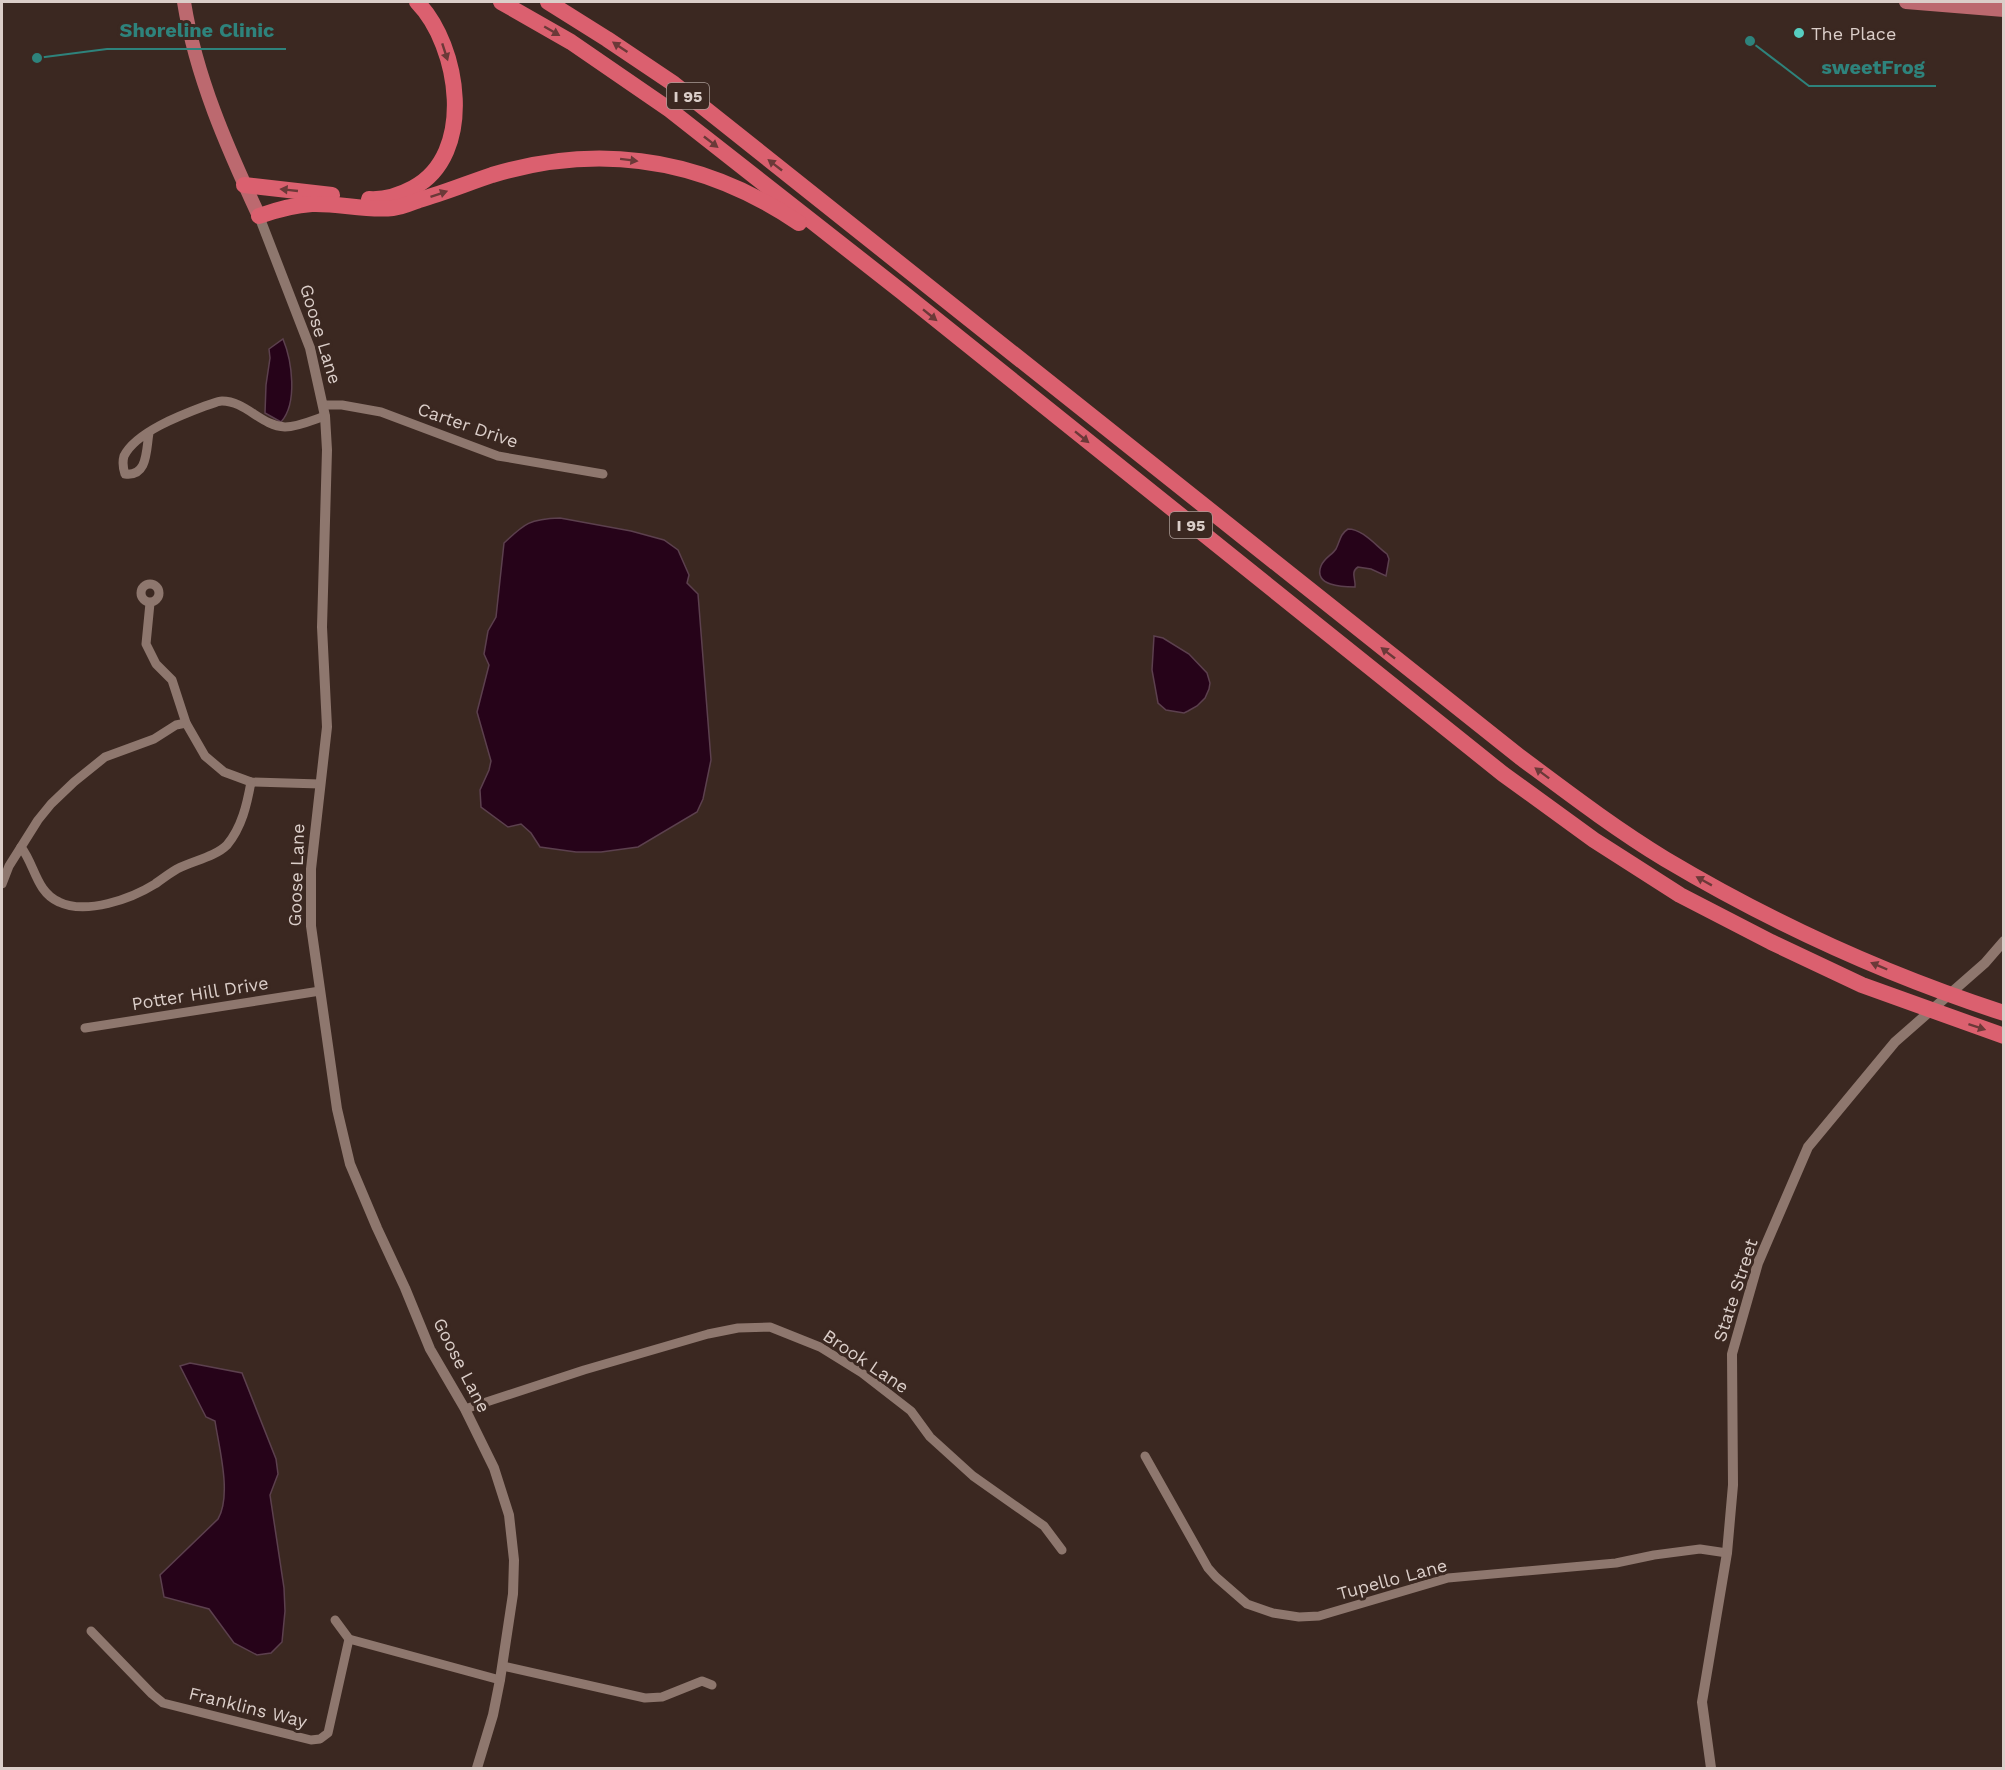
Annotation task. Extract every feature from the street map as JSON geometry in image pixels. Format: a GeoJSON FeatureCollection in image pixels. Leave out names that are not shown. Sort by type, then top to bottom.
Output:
{"type":"FeatureCollection","features":[{"type":"Feature","properties":{"kind":"highway"},"geometry":{"type":"LineString","coordinates":[[244,185],[373,199],[400,195],[424,182],[441,163],[452,135],[456,106],[452,71],[441,38],[417,2]]}},
{"type":"Feature","properties":{"kind":"highway","name":"I 95"},"geometry":{"type":"LineString","coordinates":[[501,2],[572,42],[670,110],[902,292],[1503,774],[1594,840],[1680,895],[1771,942],[1862,985],[2004,1036]]}},
{"type":"Feature","properties":{"kind":"highway","name":"I 95"},"geometry":{"type":"LineString","coordinates":[[548,2],[674,84],[1483,728],[1591,810],[1664,858],[1755,909],[1834,947],[1933,988],[2004,1013]]}},
{"type":"Feature","properties":{"kind":"highway"},"geometry":{"type":"LineString","coordinates":[[258,216],[285,207],[314,204],[367,209],[395,208],[535,163],[576,158],[621,158],[665,165],[700,174],[741,190],[792,218],[902,292]]}},
{"type":"Feature","properties":{"kind":"main road","name":"Goose Lane"},"geometry":{"type":"LineString","coordinates":[[184,2],[201,75],[223,136],[258,216]]}},
{"type":"Feature","properties":{"kind":"main road"},"geometry":{"type":"LineString","coordinates":[[1906,2],[2004,10]]}},
{"type":"Feature","properties":{"kind":"street","name":"Goose Lane"},"geometry":{"type":"LineString","coordinates":[[258,216],[310,348],[325,410],[327,450],[322,606],[327,727],[310,869],[310,892],[311,926],[337,1108],[350,1164],[430,1349],[465,1409],[494,1468],[509,1515],[514,1572],[513,1594],[503,1666],[493,1715],[477,1768]]}},
{"type":"Feature","properties":{"kind":"street","name":"Carter Drive"},"geometry":{"type":"LineString","coordinates":[[149,433],[186,414],[221,400],[237,404],[267,422],[286,427],[342,405],[381,412],[498,456],[603,474]]}},
{"type":"Feature","properties":{"kind":"street"},"geometry":{"type":"LineString","coordinates":[[150,603],[146,644],[156,664],[172,680],[186,723],[205,756],[224,772],[251,782],[320,784]]}},
{"type":"Feature","properties":{"kind":"street"},"geometry":{"type":"LineString","coordinates":[[2,884],[9,866],[38,820],[74,782],[105,757],[154,739],[176,725],[186,723]]}},
{"type":"Feature","properties":{"kind":"street"},"geometry":{"type":"LineString","coordinates":[[21,847],[48,896],[57,902],[70,907],[91,906],[129,898],[154,885],[178,868],[225,847],[239,828],[251,782]]}},
{"type":"Feature","properties":{"kind":"street","name":"State Street"},"geometry":{"type":"LineString","coordinates":[[1711,1768],[1702,1702],[1727,1553],[1732,1485],[1732,1354],[1758,1263],[1808,1147],[1895,1042],[1985,963],[2004,941]]}},
{"type":"Feature","properties":{"kind":"street","name":"Potter Hill Drive"},"geometry":{"type":"LineString","coordinates":[[85,1028],[320,991]]}},
{"type":"Feature","properties":{"kind":"street","name":"Brook Lane"},"geometry":{"type":"LineString","coordinates":[[465,1409],[584,1370],[708,1334],[738,1328],[770,1327],[820,1347],[862,1373],[911,1411],[930,1437],[973,1476],[1044,1526],[1062,1550]]}},
{"type":"Feature","properties":{"kind":"street","name":"Tupello Lane"},"geometry":{"type":"LineString","coordinates":[[1145,1456],[1208,1568],[1247,1604],[1285,1616],[1319,1616],[1448,1578],[1616,1563],[1700,1549],[1727,1553]]}},
{"type":"Feature","properties":{"kind":"street"},"geometry":{"type":"LineString","coordinates":[[335,1620],[349,1639],[500,1680]]}},
{"type":"Feature","properties":{"kind":"street","name":"Franklins Way"},"geometry":{"type":"LineString","coordinates":[[91,1631],[163,1703],[312,1740],[320,1739],[328,1733],[349,1639]]}},
{"type":"Feature","properties":{"kind":"street"},"geometry":{"type":"LineString","coordinates":[[503,1666],[645,1698],[662,1697],[702,1681],[712,1684]]}},
{"type":"Feature","properties":{"kind":"shaded area"},"geometry":{"type":"Polygon","coordinates":[[[283,339],[292,382],[290,404],[281,422],[265,413],[269,349],[283,339]]]}},
{"type":"Feature","properties":{"kind":"shaded area"},"geometry":{"type":"Polygon","coordinates":[[[560,518],[631,531],[664,540],[678,550],[689,575],[687,583],[698,594],[711,760],[703,799],[697,812],[638,847],[601,852],[576,852],[540,847],[531,833],[521,824],[508,827],[481,807],[480,790],[491,761],[477,712],[489,665],[484,654],[488,631],[496,617],[504,543],[529,523],[560,518]]]}},
{"type":"Feature","properties":{"kind":"shaded area"},"geometry":{"type":"Polygon","coordinates":[[[1348,529],[1364,535],[1387,554],[1389,559],[1386,576],[1371,569],[1358,567],[1354,573],[1355,587],[1331,584],[1321,578],[1322,563],[1336,549],[1342,535],[1348,529]]]}},
{"type":"Feature","properties":{"kind":"shaded area"},"geometry":{"type":"Polygon","coordinates":[[[1154,636],[1163,638],[1189,654],[1207,673],[1210,683],[1205,698],[1197,706],[1184,713],[1166,710],[1158,703],[1152,670],[1154,636]]]}},
{"type":"Feature","properties":{"kind":"shaded area"},"geometry":{"type":"Polygon","coordinates":[[[190,1363],[242,1373],[276,1459],[278,1474],[270,1495],[284,1588],[285,1611],[282,1642],[271,1653],[257,1655],[234,1643],[209,1609],[164,1597],[160,1575],[218,1519],[224,1497],[223,1471],[215,1421],[206,1417],[180,1366],[190,1363]]]}},
{"type":"Feature","properties":{"kind":"place","name":"The Place"},"geometry":{"type":"Point","coordinates":[1799,33]}},
{"type":"Feature","properties":{"kind":"place","name":"sweetFrog"},"geometry":{"type":"Point","coordinates":[1750,41]}},
{"type":"Feature","properties":{"kind":"place","name":"Shoreline Clinic"},"geometry":{"type":"Point","coordinates":[37,58]}}]}
